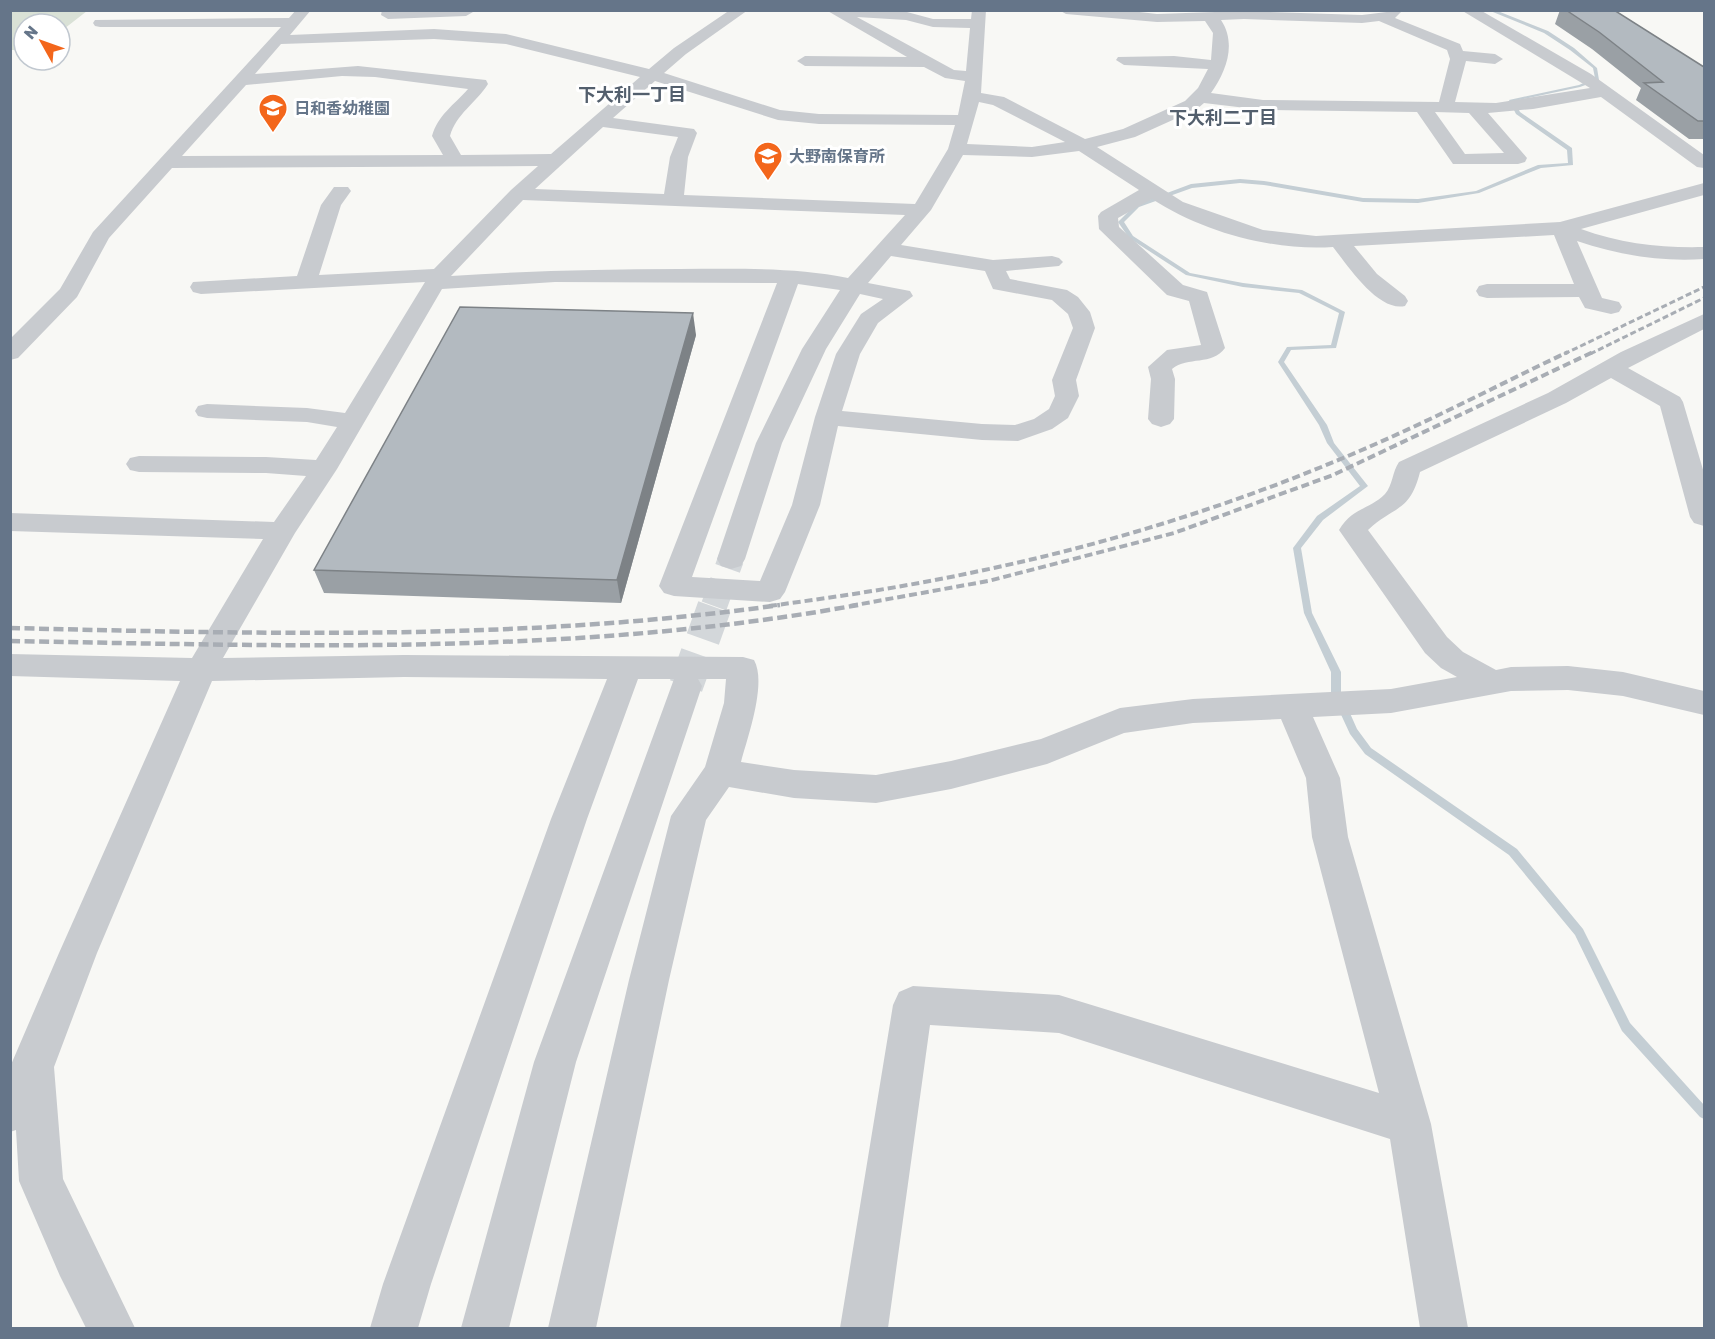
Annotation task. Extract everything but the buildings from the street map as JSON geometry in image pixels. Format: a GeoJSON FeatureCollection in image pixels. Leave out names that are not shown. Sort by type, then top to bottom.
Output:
{"type":"FeatureCollection","features":[{"type":"Feature","properties":{"kind":"street"},"geometry":{"type":"LineString","coordinates":[[390,10],[388,15],[466,11],[459,35]]}},
{"type":"Feature","properties":{"kind":"street"},"geometry":{"type":"LineString","coordinates":[[10,1111],[33,1067],[78,953],[201,670],[282,531],[324,469],[350,421],[438,279],[518,194],[599,121],[680,51],[741,10]]}},
{"type":"Feature","properties":{"kind":"street"},"geometry":{"type":"LineString","coordinates":[[1066,10],[1157,18],[1205,13],[1333,20],[1388,16],[1396,10]]}},
{"type":"Feature","properties":{"kind":"street"},"geometry":{"type":"LineString","coordinates":[[1468,10],[1505,29],[1585,77],[1704,163]]}},
{"type":"Feature","properties":{"kind":"street"},"geometry":{"type":"LineString","coordinates":[[731,559],[770,443],[814,350],[855,285],[921,210],[957,149],[972,96],[979,17],[933,23],[907,16],[834,11]]}},
{"type":"Feature","properties":{"kind":"street"},"geometry":{"type":"LineString","coordinates":[[834,11],[951,75],[974,76]]}},
{"type":"Feature","properties":{"kind":"street"},"geometry":{"type":"LineString","coordinates":[[957,149],[1032,152],[1083,145],[1129,133],[1191,105],[1212,81],[1217,65],[1221,37],[1217,24],[1205,13]]}},
{"type":"Feature","properties":{"kind":"street"},"geometry":{"type":"LineString","coordinates":[[100,23],[299,16]]}},
{"type":"Feature","properties":{"kind":"street"},"geometry":{"type":"LineString","coordinates":[[10,353],[69,292],[100,236],[299,16]]}},
{"type":"Feature","properties":{"kind":"street"},"geometry":{"type":"LineString","coordinates":[[1381,17],[1454,47],[1457,55],[1450,90],[1443,108]]}},
{"type":"Feature","properties":{"kind":"street"},"geometry":{"type":"LineString","coordinates":[[277,40],[459,35],[521,41],[584,60],[654,75],[778,115],[819,119],[967,120]]}},
{"type":"Feature","properties":{"kind":"street"},"geometry":{"type":"LineString","coordinates":[[319,65],[333,40]]}},
{"type":"Feature","properties":{"kind":"street"},"geometry":{"type":"LineString","coordinates":[[1457,55],[1495,58]]}},
{"type":"Feature","properties":{"kind":"street"},"geometry":{"type":"LineString","coordinates":[[1124,60],[1217,65]]}},
{"type":"Feature","properties":{"kind":"street"},"geometry":{"type":"LineString","coordinates":[[805,61],[927,62]]}},
{"type":"Feature","properties":{"kind":"street"},"geometry":{"type":"LineString","coordinates":[[242,80],[338,72],[382,74],[434,82],[480,84],[476,92],[448,116],[442,125],[441,136],[454,161]]}},
{"type":"Feature","properties":{"kind":"street"},"geometry":{"type":"LineString","coordinates":[[367,92],[382,74]]}},
{"type":"Feature","properties":{"kind":"street"},"geometry":{"type":"LineString","coordinates":[[1200,97],[1263,105],[1496,108],[1523,106],[1603,90]]}},
{"type":"Feature","properties":{"kind":"street"},"geometry":{"type":"LineString","coordinates":[[972,96],[998,101],[1083,145],[1176,206],[1236,229],[1263,236],[1296,240],[1339,241],[1561,228],[1704,189]]}},
{"type":"Feature","properties":{"kind":"street"},"geometry":{"type":"LineString","coordinates":[[1422,107],[1460,160],[1518,158],[1474,108]]}},
{"type":"Feature","properties":{"kind":"street"},"geometry":{"type":"LineString","coordinates":[[599,121],[688,133],[679,157],[673,201]]}},
{"type":"Feature","properties":{"kind":"street"},"geometry":{"type":"LineString","coordinates":[[166,162],[556,160]]}},
{"type":"Feature","properties":{"kind":"street"},"geometry":{"type":"LineString","coordinates":[[1154,190],[1108,216],[1109,229],[1175,290],[1199,297],[1213,348],[1204,353],[1175,355],[1160,367],[1163,379],[1161,419]]}},
{"type":"Feature","properties":{"kind":"street"},"geometry":{"type":"LineString","coordinates":[[306,281],[331,205],[341,191]]}},
{"type":"Feature","properties":{"kind":"street"},"geometry":{"type":"LineString","coordinates":[[518,194],[921,210]]}},
{"type":"Feature","properties":{"kind":"street"},"geometry":{"type":"LineString","coordinates":[[1561,228],[1596,242],[1636,251],[1704,253]]}},
{"type":"Feature","properties":{"kind":"street"},"geometry":{"type":"LineString","coordinates":[[1561,228],[1593,303],[1611,307]]}},
{"type":"Feature","properties":{"kind":"street"},"geometry":{"type":"LineString","coordinates":[[1339,241],[1369,279],[1397,301]]}},
{"type":"Feature","properties":{"kind":"street"},"geometry":{"type":"LineString","coordinates":[[888,249],[993,266],[1052,262]]}},
{"type":"Feature","properties":{"kind":"street"},"geometry":{"type":"LineString","coordinates":[[828,417],[982,432],[1018,433],[1043,424],[1059,413],[1067,396],[1064,380],[1084,328],[1078,312],[1059,295],[1001,284],[993,266]]}},
{"type":"Feature","properties":{"kind":"street"},"geometry":{"type":"LineString","coordinates":[[201,287],[306,281],[566,276],[790,276],[855,285],[902,296],[869,320],[848,354],[828,417],[806,505],[770,592],[674,586],[790,276]]}},
{"type":"Feature","properties":{"kind":"street"},"geometry":{"type":"LineString","coordinates":[[1487,291],[1589,290]]}},
{"type":"Feature","properties":{"kind":"street"},"geometry":{"type":"LineString","coordinates":[[1493,683],[1452,660],[1436,645],[1353,530],[1360,519],[1394,500],[1402,490],[1408,468],[1557,398],[1629,357],[1704,321]]}},
{"type":"Feature","properties":{"kind":"street"},"geometry":{"type":"LineString","coordinates":[[10,326],[37,326]]}},
{"type":"Feature","properties":{"kind":"street"},"geometry":{"type":"LineString","coordinates":[[1611,368],[1671,402],[1704,517]]}},
{"type":"Feature","properties":{"kind":"street"},"geometry":{"type":"LineString","coordinates":[[207,411],[307,415],[350,421]]}},
{"type":"Feature","properties":{"kind":"street"},"geometry":{"type":"LineString","coordinates":[[139,464],[266,465],[324,469]]}},
{"type":"Feature","properties":{"kind":"street"},"geometry":{"type":"LineString","coordinates":[[10,522],[282,531]]}},
{"type":"Feature","properties":{"kind":"street"},"geometry":{"type":"LineString","coordinates":[[10,665],[201,670],[404,666],[743,668],[740,703],[721,772],[689,816],[649,981],[572,1329]]}},
{"type":"Feature","properties":{"kind":"street"},"geometry":{"type":"LineString","coordinates":[[394,1329],[407,1284],[569,819],[627,667]]}},
{"type":"Feature","properties":{"kind":"street"},"geometry":{"type":"LineString","coordinates":[[721,772],[794,783],[876,789],[951,775],[1047,751],[1120,721],[1193,711],[1391,701],[1511,679],[1568,678],[1623,684],[1704,703]]}},
{"type":"Feature","properties":{"kind":"street"},"geometry":{"type":"LineString","coordinates":[[485,1329],[555,1062],[686,686]]}},
{"type":"Feature","properties":{"kind":"street"},"geometry":{"type":"LineString","coordinates":[[1292,706],[1323,778],[1330,837],[1409,1124],[1444,1329]]}},
{"type":"Feature","properties":{"kind":"street"},"geometry":{"type":"LineString","coordinates":[[864,1329],[913,1005],[1059,1014],[1409,1124]]}},
{"type":"Feature","properties":{"kind":"street"},"geometry":{"type":"LineString","coordinates":[[33,1067],[41,1181],[76,1260],[111,1329]]}},
{"type":"Feature","properties":{"kind":"shaded area"},"geometry":{"type":"Polygon","coordinates":[[[11,10],[87,11],[72,23],[72,12],[12,12],[11,50],[11,10]]]}},
{"type":"Feature","properties":{"kind":"waterway"},"geometry":{"type":"LineString","coordinates":[[1490,10],[1546,32],[1595,68],[1597,79],[1580,86],[1511,100],[1518,113],[1570,149],[1571,164],[1540,166],[1477,192],[1418,201],[1363,200],[1240,181],[1191,186],[1137,206],[1121,222],[1131,237],[1188,274],[1243,285],[1300,291],[1342,312],[1334,347],[1289,348],[1281,362],[1323,425],[1331,443],[1364,486],[1320,518],[1297,548],[1308,613],[1336,672],[1336,693],[1353,731],[1368,751],[1513,852],[1579,932],[1626,1027],[1704,1113]]}},
{"type":"Feature","properties":{"kind":"tunnel"},"geometry":{"type":"LineString","coordinates":[[714,606],[731,559]]}},
{"type":"Feature","properties":{"kind":"tunnel"},"geometry":{"type":"LineString","coordinates":[[686,686],[715,605]]}},
{"type":"Feature","properties":{"kind":"railway"},"geometry":{"type":"LineString","coordinates":[[1564,354],[1704,287]]}},
{"type":"Feature","properties":{"kind":"railway"},"geometry":{"type":"LineString","coordinates":[[1590,354],[1704,298]]}},
{"type":"Feature","properties":{"kind":"railway"},"geometry":{"type":"LineString","coordinates":[[769,606],[970,573],[1073,549],[1174,520],[1274,486],[1371,446],[1568,352]]}},
{"type":"Feature","properties":{"kind":"railway"},"geometry":{"type":"LineString","coordinates":[[850,606],[988,581],[1174,533],[1333,475],[1593,352]]}},
{"type":"Feature","properties":{"kind":"railway"},"geometry":{"type":"LineString","coordinates":[[10,628],[299,633],[492,630],[684,617],[780,605]]}},
{"type":"Feature","properties":{"kind":"railway"},"geometry":{"type":"LineString","coordinates":[[10,641],[329,645],[541,640],[646,633],[752,621],[858,605]]}},
{"type":"Feature","properties":{"kind":"place","name":"日和香幼稚園"},"geometry":{"type":"Point","coordinates":[273,134]}},
{"type":"Feature","properties":{"kind":"place","name":"大野南保育所"},"geometry":{"type":"Point","coordinates":[768,182]}},
{"type":"Feature","properties":{"kind":"district","name":"下大利一丁目"},"geometry":{"type":"Point","coordinates":[632,95]}},
{"type":"Feature","properties":{"kind":"district","name":"下大利二丁目"},"geometry":{"type":"Point","coordinates":[1223,118]}}]}
